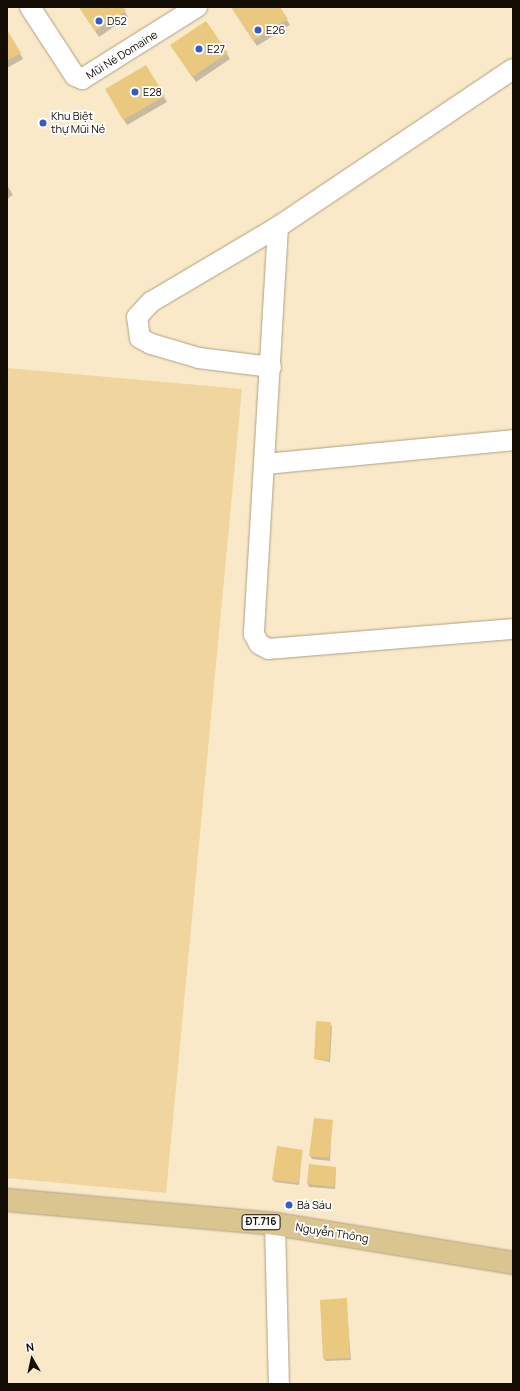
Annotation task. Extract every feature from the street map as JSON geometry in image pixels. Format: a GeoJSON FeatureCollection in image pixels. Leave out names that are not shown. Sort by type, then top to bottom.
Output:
{"type":"FeatureCollection","features":[{"type":"Feature","properties":{"kind":"main road","name":"Nguyễn Thông"},"geometry":{"type":"LineString","coordinates":[[7,1200],[275,1224],[513,1263]]}},
{"type":"Feature","properties":{"kind":"street","name":"Mũi Né Domaine"},"geometry":{"type":"LineString","coordinates":[[30,7],[75,76],[82,79],[197,7]]}},
{"type":"Feature","properties":{"kind":"street"},"geometry":{"type":"LineString","coordinates":[[271,367],[200,358],[151,344],[140,338],[137,317],[151,302],[278,227],[513,69]]}},
{"type":"Feature","properties":{"kind":"street"},"geometry":{"type":"LineString","coordinates":[[278,227],[271,367],[254,634],[258,644],[269,649],[513,629]]}},
{"type":"Feature","properties":{"kind":"street"},"geometry":{"type":"LineString","coordinates":[[265,464],[513,440]]}},
{"type":"Feature","properties":{"kind":"street"},"geometry":{"type":"LineString","coordinates":[[275,1224],[279,1384]]}},
{"type":"Feature","properties":{"kind":"shaded area"},"geometry":{"type":"Polygon","coordinates":[[[7,368],[242,389],[166,1193],[7,1178],[7,368]]]}},
{"type":"Feature","properties":{"kind":"building","name":"D52"},"geometry":{"type":"Polygon","coordinates":[[[79,7],[123,7],[126,11],[95,31],[79,7]]]}},
{"type":"Feature","properties":{"kind":"building","name":"E26"},"geometry":{"type":"Polygon","coordinates":[[[231,7],[280,7],[288,19],[253,41],[231,7]]]}},
{"type":"Feature","properties":{"kind":"building","name":"E27"},"geometry":{"type":"Polygon","coordinates":[[[206,21],[228,53],[192,77],[170,45],[206,21]]]}},
{"type":"Feature","properties":{"kind":"building"},"geometry":{"type":"Polygon","coordinates":[[[7,30],[21,53],[7,61],[7,30]]]}},
{"type":"Feature","properties":{"kind":"building","name":"E28"},"geometry":{"type":"Polygon","coordinates":[[[146,65],[165,96],[123,120],[105,89],[146,65]]]}},
{"type":"Feature","properties":{"kind":"building"},"geometry":{"type":"Polygon","coordinates":[[[316,1021],[331,1022],[329,1060],[314,1059],[316,1021]]]}},
{"type":"Feature","properties":{"kind":"building"},"geometry":{"type":"Polygon","coordinates":[[[314,1118],[333,1120],[329,1158],[309,1156],[314,1118]]]}},
{"type":"Feature","properties":{"kind":"building"},"geometry":{"type":"Polygon","coordinates":[[[277,1146],[303,1150],[298,1183],[272,1180],[277,1146]]]}},
{"type":"Feature","properties":{"kind":"building"},"geometry":{"type":"Polygon","coordinates":[[[309,1164],[336,1167],[334,1187],[307,1184],[309,1164]]]}},
{"type":"Feature","properties":{"kind":"building"},"geometry":{"type":"Polygon","coordinates":[[[347,1298],[350,1358],[323,1359],[320,1300],[347,1298]]]}},
{"type":"Feature","properties":{"kind":"place","name":"D52"},"geometry":{"type":"Point","coordinates":[99,21]}},
{"type":"Feature","properties":{"kind":"place","name":"E26"},"geometry":{"type":"Point","coordinates":[258,30]}},
{"type":"Feature","properties":{"kind":"place","name":"E27"},"geometry":{"type":"Point","coordinates":[199,49]}},
{"type":"Feature","properties":{"kind":"place","name":"E28"},"geometry":{"type":"Point","coordinates":[135,92]}},
{"type":"Feature","properties":{"kind":"place","name":"Khu Biệt thự Mũi Né"},"geometry":{"type":"Point","coordinates":[43,123]}},
{"type":"Feature","properties":{"kind":"place","name":"Bà Sáu"},"geometry":{"type":"Point","coordinates":[289,1205]}}]}
